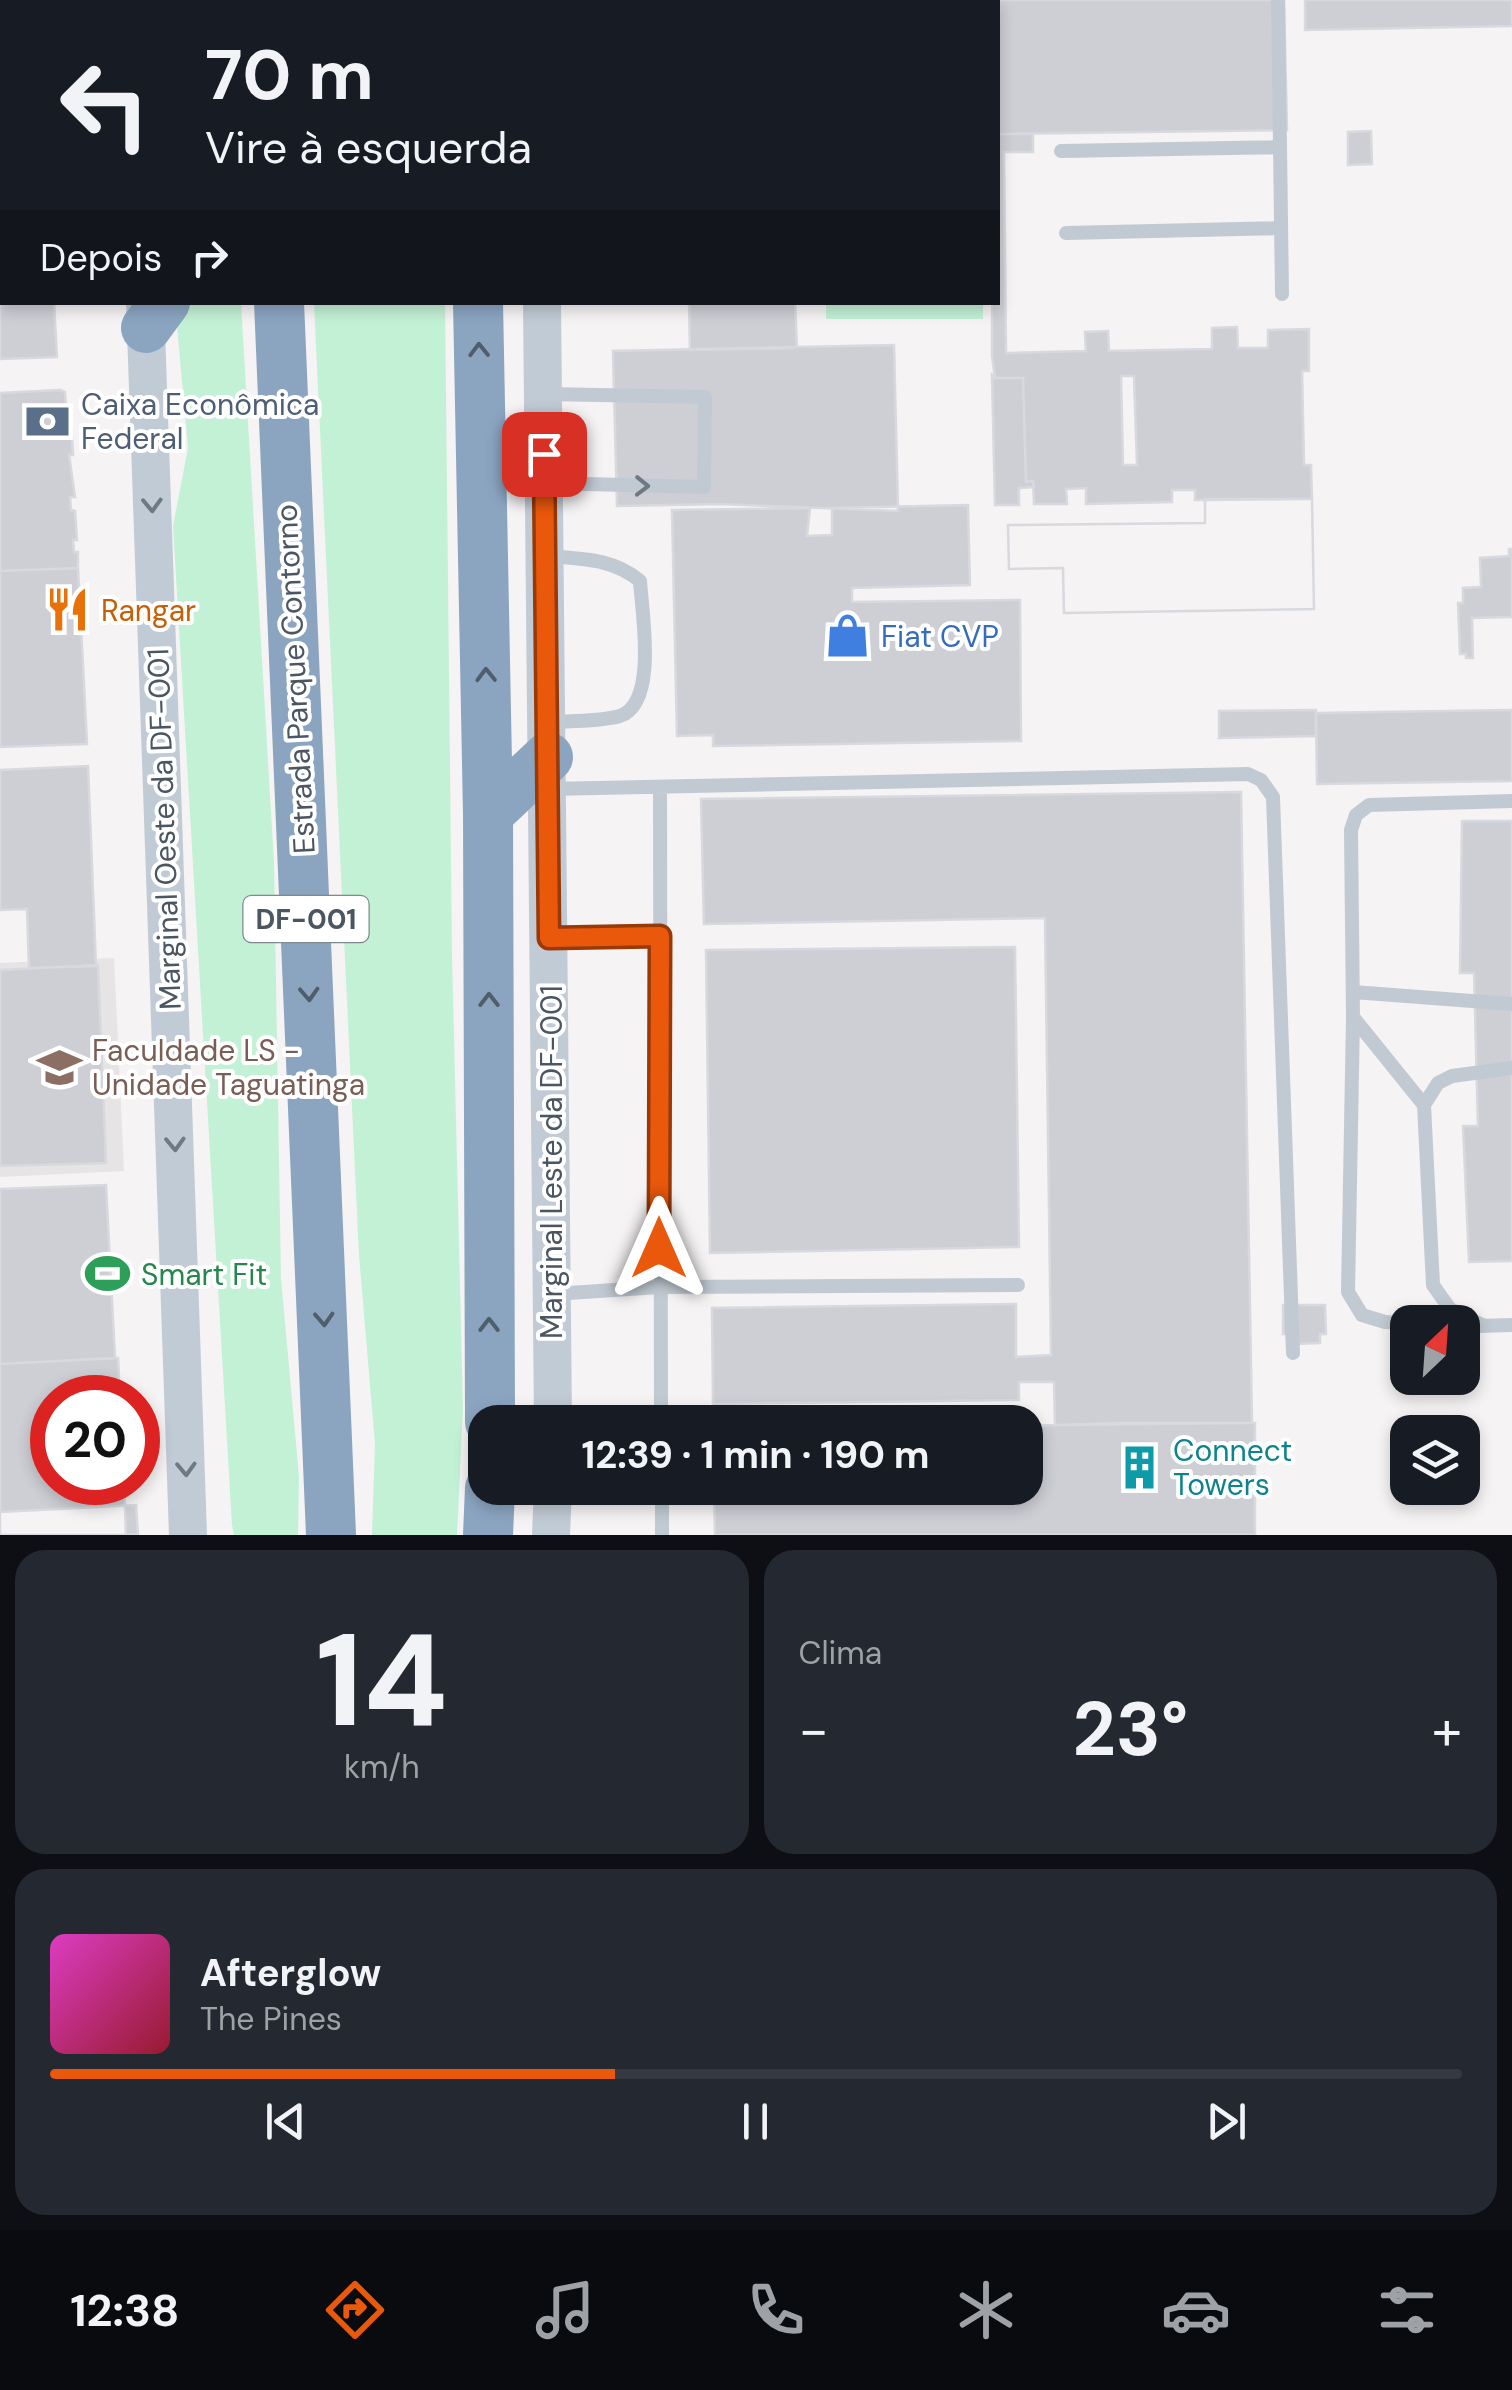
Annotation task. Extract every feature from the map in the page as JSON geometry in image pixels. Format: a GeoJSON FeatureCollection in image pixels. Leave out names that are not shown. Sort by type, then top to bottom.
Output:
{"type":"FeatureCollection","features":[{"type":"Feature","properties":{"kind":"highway","name":"Estrada Parque Contorno"},"geometry":{"type":"LineString","coordinates":[[278,305],[331,1535]]}},
{"type":"Feature","properties":{"kind":"highway"},"geometry":{"type":"LineString","coordinates":[[478,305],[488,814],[490,1405]]}},
{"type":"Feature","properties":{"kind":"highway"},"geometry":{"type":"LineString","coordinates":[[488,814],[548,756]]}},
{"type":"Feature","properties":{"kind":"highway"},"geometry":{"type":"LineString","coordinates":[[488,1535],[489,1505]]}},
{"type":"Feature","properties":{"kind":"main road","name":"Marginal Leste da DF-001"},"geometry":{"type":"LineString","coordinates":[[542,305],[553,1405]]}},
{"type":"Feature","properties":{"kind":"main road","name":"Marginal Oeste da DF-001"},"geometry":{"type":"LineString","coordinates":[[152,311],[188,1535]]}},
{"type":"Feature","properties":{"kind":"lane"},"geometry":{"type":"LineString","coordinates":[[1278,0],[1282,294]]}},
{"type":"Feature","properties":{"kind":"lane"},"geometry":{"type":"LineString","coordinates":[[1061,150],[1280,146]]}},
{"type":"Feature","properties":{"kind":"lane"},"geometry":{"type":"LineString","coordinates":[[1066,233],[1281,228]]}},
{"type":"Feature","properties":{"kind":"lane"},"geometry":{"type":"LineString","coordinates":[[543,394],[706,397],[704,488],[544,484]]}},
{"type":"Feature","properties":{"kind":"lane"},"geometry":{"type":"LineString","coordinates":[[546,556],[605,561],[627,570],[640,581],[645,681],[636,702],[622,716],[548,756]]}},
{"type":"Feature","properties":{"kind":"lane"},"geometry":{"type":"LineString","coordinates":[[548,756],[660,786],[1248,774],[1261,780],[1273,797],[1293,1353]]}},
{"type":"Feature","properties":{"kind":"lane"},"geometry":{"type":"LineString","coordinates":[[660,786],[661,1405]]}},
{"type":"Feature","properties":{"kind":"lane"},"geometry":{"type":"LineString","coordinates":[[1390,1322],[1362,1315],[1348,1292],[1353,1017],[1351,830],[1356,815],[1369,805],[1512,801]]}},
{"type":"Feature","properties":{"kind":"lane"},"geometry":{"type":"LineString","coordinates":[[549,938],[660,936]]}},
{"type":"Feature","properties":{"kind":"lane"},"geometry":{"type":"LineString","coordinates":[[1353,992],[1512,1004]]}},
{"type":"Feature","properties":{"kind":"lane"},"geometry":{"type":"LineString","coordinates":[[1353,1017],[1424,1105]]}},
{"type":"Feature","properties":{"kind":"lane"},"geometry":{"type":"LineString","coordinates":[[1484,1326],[1450,1309],[1433,1285],[1424,1105],[1438,1082],[1452,1076],[1512,1068]]}},
{"type":"Feature","properties":{"kind":"lane"},"geometry":{"type":"LineString","coordinates":[[552,1294],[659,1288],[1018,1285]]}},
{"type":"Feature","properties":{"kind":"lane"},"geometry":{"type":"LineString","coordinates":[[1480,1326],[1512,1326]]}},
{"type":"Feature","properties":{"kind":"lane"},"geometry":{"type":"LineString","coordinates":[[662,1505],[662,1535]]}},
{"type":"Feature","properties":{"kind":"shaded area","name":"Faculdade LS - Unidade Taguatinga"},"geometry":{"type":"Polygon","coordinates":[[[114,958],[124,1171],[0,1177],[0,963],[114,958]]]}},
{"type":"Feature","properties":{"kind":"green space"},"geometry":{"type":"Polygon","coordinates":[[[184,305],[241,305],[274,863],[281,1279],[299,1476],[298,1535],[234,1535],[232,1525],[173,526],[188,448],[176,315],[184,305]]]}},
{"type":"Feature","properties":{"kind":"green space"},"geometry":{"type":"Polygon","coordinates":[[[314,305],[445,305],[452,955],[463,1408],[457,1535],[372,1535],[375,1444],[359,1255],[314,305]]]}},
{"type":"Feature","properties":{"kind":"green space"},"geometry":{"type":"Polygon","coordinates":[[[826,305],[983,305],[983,319],[826,319],[826,305]]]}},
{"type":"Feature","properties":{"kind":"building"},"geometry":{"type":"Polygon","coordinates":[[[1000,0],[1284,0],[1287,130],[1000,134],[1000,0]]]}},
{"type":"Feature","properties":{"kind":"building"},"geometry":{"type":"Polygon","coordinates":[[[1305,0],[1512,0],[1512,26],[1305,30],[1305,0]]]}},
{"type":"Feature","properties":{"kind":"building"},"geometry":{"type":"Polygon","coordinates":[[[1371,131],[1372,164],[1348,165],[1348,132],[1371,131]]]}},
{"type":"Feature","properties":{"kind":"building"},"geometry":{"type":"Polygon","coordinates":[[[1000,134],[1033,134],[1033,152],[1004,152],[1006,353],[1086,351],[1085,332],[1108,331],[1109,351],[1212,349],[1212,328],[1237,327],[1238,348],[1268,348],[1268,330],[1309,329],[1309,371],[1302,371],[1304,465],[1311,465],[1312,499],[1195,500],[1195,490],[1172,490],[1172,502],[1086,504],[1086,488],[1066,489],[1067,504],[1034,504],[1033,481],[1026,482],[1023,378],[995,378],[992,305],[1000,305],[1000,134]],[[1121,376],[1123,465],[1137,465],[1134,376],[1121,376]]]}},
{"type":"Feature","properties":{"kind":"building"},"geometry":{"type":"Polygon","coordinates":[[[0,305],[54,305],[57,357],[0,359],[0,305]]]}},
{"type":"Feature","properties":{"kind":"building"},"geometry":{"type":"Polygon","coordinates":[[[689,305],[795,305],[797,348],[690,350],[689,305]]]}},
{"type":"Feature","properties":{"kind":"building"},"geometry":{"type":"Polygon","coordinates":[[[894,345],[898,511],[720,504],[617,506],[613,351],[894,345]]]}},
{"type":"Feature","properties":{"kind":"building"},"geometry":{"type":"Polygon","coordinates":[[[992,375],[1023,378],[1026,482],[1033,481],[1034,487],[1019,488],[1019,505],[995,505],[992,375]]]}},
{"type":"Feature","properties":{"kind":"building"},"geometry":{"type":"Polygon","coordinates":[[[65,392],[67,422],[71,423],[73,455],[69,455],[75,497],[70,497],[71,510],[75,511],[77,540],[73,540],[78,568],[0,571],[0,393],[65,392]]]}},
{"type":"Feature","properties":{"kind":"building"},"geometry":{"type":"Polygon","coordinates":[[[1205,499],[1312,499],[1314,609],[1064,613],[1063,568],[1009,569],[1008,525],[1205,523],[1205,499]]]}},
{"type":"Feature","properties":{"kind":"building"},"geometry":{"type":"Polygon","coordinates":[[[1312,499],[1314,609],[1064,613],[1063,568],[1009,569],[1008,525],[1205,523],[1205,500],[1312,499]]]}},
{"type":"Feature","properties":{"kind":"building","name":"Fiat CVP"},"geometry":{"type":"Polygon","coordinates":[[[968,505],[970,585],[852,588],[852,602],[1020,600],[1021,741],[713,746],[713,735],[677,736],[672,510],[810,508],[807,536],[832,535],[832,508],[968,505]]]}},
{"type":"Feature","properties":{"kind":"building"},"geometry":{"type":"Polygon","coordinates":[[[1509,549],[1512,617],[1472,618],[1473,658],[1466,658],[1466,654],[1460,654],[1458,603],[1463,603],[1463,588],[1481,587],[1480,558],[1509,556],[1509,549]]]}},
{"type":"Feature","properties":{"kind":"building"},"geometry":{"type":"Polygon","coordinates":[[[78,568],[87,744],[0,747],[0,571],[78,568]]]}},
{"type":"Feature","properties":{"kind":"building"},"geometry":{"type":"Polygon","coordinates":[[[1316,710],[1316,736],[1219,738],[1219,711],[1316,710]]]}},
{"type":"Feature","properties":{"kind":"building"},"geometry":{"type":"Polygon","coordinates":[[[1512,710],[1512,781],[1317,784],[1316,713],[1512,710]]]}},
{"type":"Feature","properties":{"kind":"building"},"geometry":{"type":"Polygon","coordinates":[[[88,766],[96,966],[29,968],[27,909],[0,910],[0,770],[88,766]]]}},
{"type":"Feature","properties":{"kind":"building"},"geometry":{"type":"Polygon","coordinates":[[[1241,792],[1252,1423],[1055,1425],[1054,1382],[1019,1382],[1019,1400],[713,1404],[712,1308],[1016,1304],[1016,1357],[1051,1355],[1045,918],[704,924],[701,799],[1241,792]]]}},
{"type":"Feature","properties":{"kind":"building"},"geometry":{"type":"Polygon","coordinates":[[[1462,821],[1512,821],[1512,1261],[1469,1262],[1463,1126],[1478,1126],[1474,973],[1460,973],[1462,821]]]}},
{"type":"Feature","properties":{"kind":"building"},"geometry":{"type":"Polygon","coordinates":[[[1015,947],[1019,1247],[710,1253],[706,950],[1015,947]]]}},
{"type":"Feature","properties":{"kind":"building","name":"Faculdade LS - Unidade Taguatinga"},"geometry":{"type":"Polygon","coordinates":[[[98,965],[106,1163],[0,1166],[0,970],[98,965]]]}},
{"type":"Feature","properties":{"kind":"building"},"geometry":{"type":"Polygon","coordinates":[[[106,1185],[115,1358],[0,1364],[0,1189],[106,1185]]]}},
{"type":"Feature","properties":{"kind":"building"},"geometry":{"type":"Polygon","coordinates":[[[1283,1305],[1325,1305],[1326,1334],[1320,1334],[1320,1343],[1293,1344],[1292,1334],[1283,1334],[1283,1305]]]}},
{"type":"Feature","properties":{"kind":"building"},"geometry":{"type":"Polygon","coordinates":[[[118,1358],[119,1375],[30,1375],[30,1505],[125,1505],[126,1535],[0,1535],[0,1364],[118,1358]]]}},
{"type":"Feature","properties":{"kind":"building","name":"Connect Towers"},"geometry":{"type":"Polygon","coordinates":[[[1255,1423],[1255,1535],[715,1535],[714,1505],[1043,1505],[1043,1425],[1255,1423]]]}},
{"type":"Feature","properties":{"kind":"building"},"geometry":{"type":"Polygon","coordinates":[[[136,1505],[138,1535],[0,1535],[0,1512],[136,1505]]]}},
{"type":"Feature","properties":{"kind":"place","name":"Caixa Econômica Federal"},"geometry":{"type":"Point","coordinates":[48,421]}},
{"type":"Feature","properties":{"kind":"place","name":"Rangar"},"geometry":{"type":"Point","coordinates":[68,610]}},
{"type":"Feature","properties":{"kind":"place","name":"Fiat CVP"},"geometry":{"type":"Point","coordinates":[848,636]}},
{"type":"Feature","properties":{"kind":"place","name":"Faculdade LS - Unidade Taguatinga"},"geometry":{"type":"Point","coordinates":[59,1067]}},
{"type":"Feature","properties":{"kind":"place","name":"Smart Fit"},"geometry":{"type":"Point","coordinates":[108,1274]}},
{"type":"Feature","properties":{"kind":"place","name":"Connect Towers"},"geometry":{"type":"Point","coordinates":[1140,1467]}},
{"type":"Feature","properties":{"kind":"route"},"geometry":{"type":"LineString","coordinates":[[544,454],[549,938],[660,936],[659,1248]]}}]}
